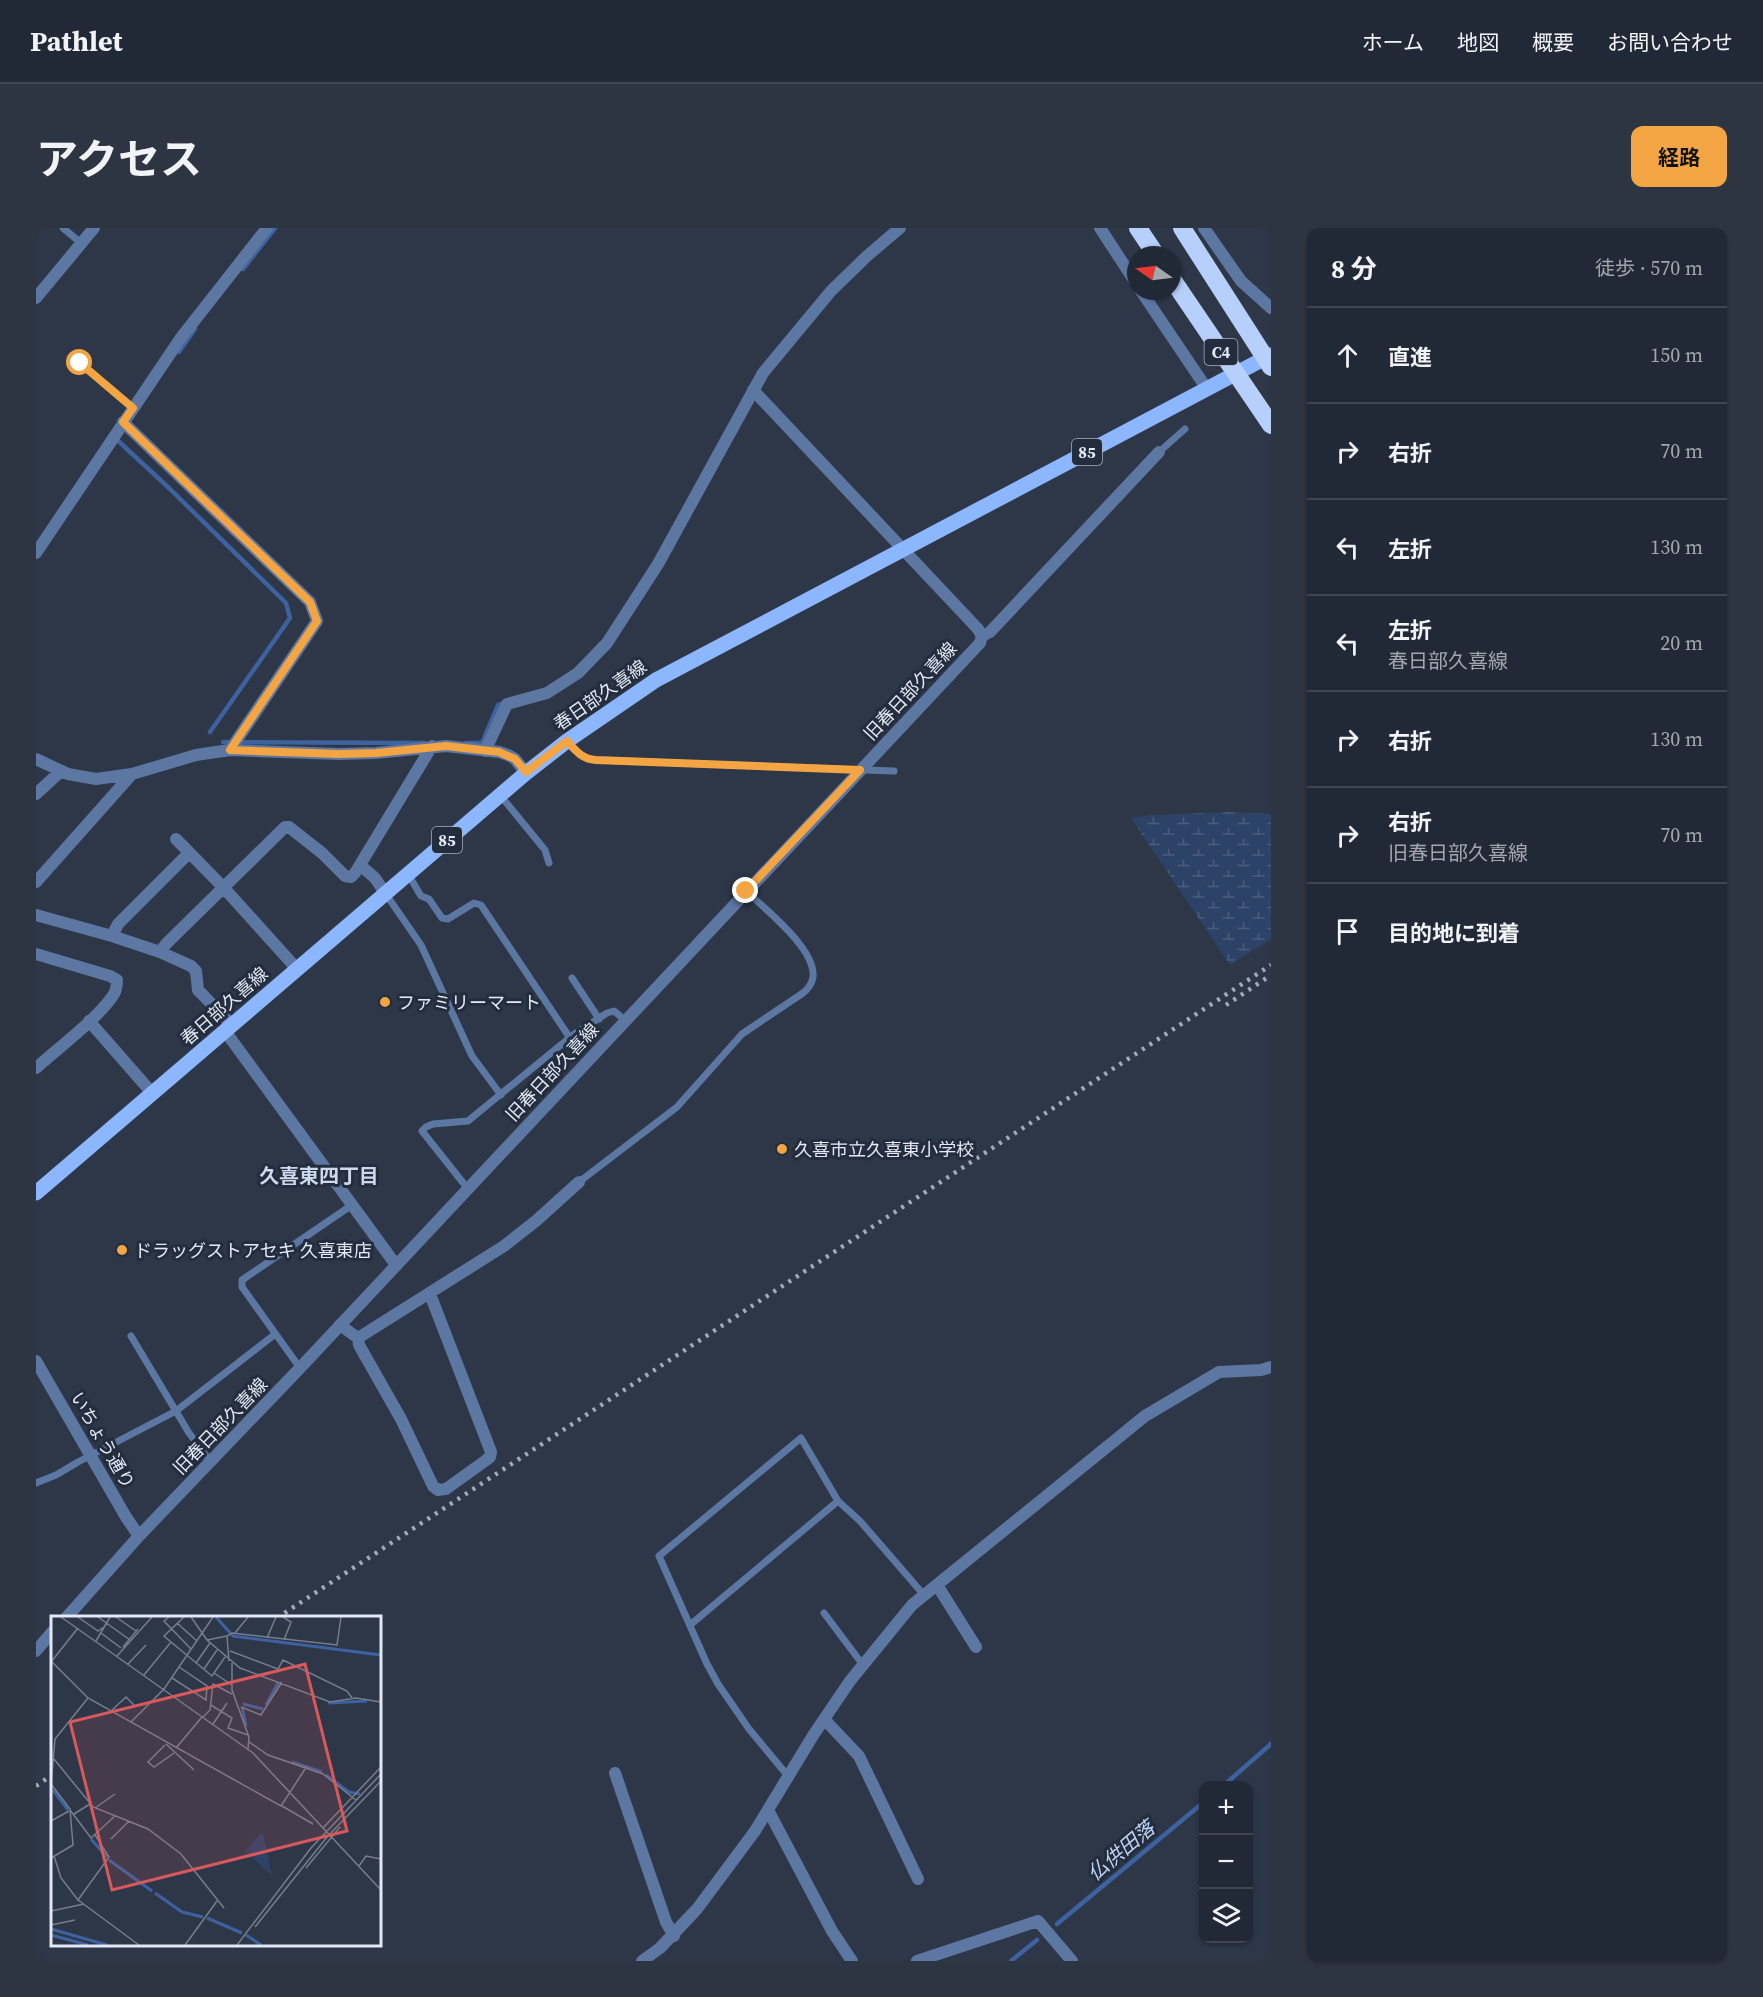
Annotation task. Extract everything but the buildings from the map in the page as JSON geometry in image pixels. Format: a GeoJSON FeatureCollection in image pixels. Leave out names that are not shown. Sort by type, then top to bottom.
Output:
{"type":"FeatureCollection","features":[{"type":"Feature","properties":{"kind":"highway"},"geometry":{"type":"LineString","coordinates":[[1138,228],[1150,246]]}},
{"type":"Feature","properties":{"kind":"highway","name":"C4"},"geometry":{"type":"LineString","coordinates":[[1182,228],[1271,367]]}},
{"type":"Feature","properties":{"kind":"highway","name":"C4"},"geometry":{"type":"LineString","coordinates":[[1181,292],[1271,425]]}},
{"type":"Feature","properties":{"kind":"main road","name":"春日部久喜線"},"geometry":{"type":"LineString","coordinates":[[36,1193],[526,772],[656,680],[1271,355]]}},
{"type":"Feature","properties":{"kind":"street"},"geometry":{"type":"LineString","coordinates":[[36,298],[94,228]]}},
{"type":"Feature","properties":{"kind":"street"},"geometry":{"type":"LineString","coordinates":[[36,553],[180,339],[267,228]]}},
{"type":"Feature","properties":{"kind":"street"},"geometry":{"type":"LineString","coordinates":[[485,751],[507,704],[547,693],[578,673],[607,643],[658,564],[763,373],[831,291],[900,228]]}},
{"type":"Feature","properties":{"kind":"street"},"geometry":{"type":"LineString","coordinates":[[1100,228],[1127,269]]}},
{"type":"Feature","properties":{"kind":"street"},"geometry":{"type":"LineString","coordinates":[[1204,228],[1240,281],[1271,308]]}},
{"type":"Feature","properties":{"kind":"street"},"geometry":{"type":"LineString","coordinates":[[1147,300],[1207,389]]}},
{"type":"Feature","properties":{"kind":"street","name":"旧春日部久喜線"},"geometry":{"type":"LineString","coordinates":[[67,1616],[139,1536],[300,1368],[980,643],[982,636],[978,629],[753,390]]}},
{"type":"Feature","properties":{"kind":"street"},"geometry":{"type":"LineString","coordinates":[[123,422],[310,602],[317,621],[230,750]]}},
{"type":"Feature","properties":{"kind":"street"},"geometry":{"type":"LineString","coordinates":[[982,636],[990,632],[1159,452]]}},
{"type":"Feature","properties":{"kind":"street"},"geometry":{"type":"LineString","coordinates":[[160,952],[165,944],[285,827],[289,827],[322,853],[345,876],[351,877],[432,746]]}},
{"type":"Feature","properties":{"kind":"street"},"geometry":{"type":"LineString","coordinates":[[36,759],[61,771],[96,779],[132,774],[196,755],[230,750],[339,754],[446,746],[499,752],[515,759],[526,772]]}},
{"type":"Feature","properties":{"kind":"street"},"geometry":{"type":"LineString","coordinates":[[36,794],[61,771]]}},
{"type":"Feature","properties":{"kind":"street"},"geometry":{"type":"LineString","coordinates":[[36,882],[132,774]]}},
{"type":"Feature","properties":{"kind":"street"},"geometry":{"type":"LineString","coordinates":[[176,839],[225,888],[297,969]]}},
{"type":"Feature","properties":{"kind":"street"},"geometry":{"type":"LineString","coordinates":[[112,936],[118,924],[189,853]]}},
{"type":"Feature","properties":{"kind":"street"},"geometry":{"type":"LineString","coordinates":[[360,865],[375,878],[385,893]]}},
{"type":"Feature","properties":{"kind":"street"},"geometry":{"type":"LineString","coordinates":[[36,915],[112,936],[160,952],[191,966],[196,971],[198,990],[229,1028],[396,1265]]}},
{"type":"Feature","properties":{"kind":"street"},"geometry":{"type":"LineString","coordinates":[[36,954],[117,980],[113,997],[36,1068]]}},
{"type":"Feature","properties":{"kind":"street"},"geometry":{"type":"LineString","coordinates":[[89,1021],[153,1094]]}},
{"type":"Feature","properties":{"kind":"street"},"geometry":{"type":"LineString","coordinates":[[358,1338],[504,1246],[579,1182]]}},
{"type":"Feature","properties":{"kind":"street"},"geometry":{"type":"LineString","coordinates":[[340,1325],[358,1338],[359,1345],[401,1419],[433,1486],[438,1490],[446,1488],[485,1461],[491,1452],[430,1294]]}},
{"type":"Feature","properties":{"kind":"street","name":"いちょう通り"},"geometry":{"type":"LineString","coordinates":[[36,1361],[139,1536]]}},
{"type":"Feature","properties":{"kind":"street"},"geometry":{"type":"LineString","coordinates":[[642,1961],[674,1936],[697,1909],[755,1831],[824,1719],[863,1665],[912,1605],[1145,1416],[1219,1372],[1261,1370],[1271,1367]]}},
{"type":"Feature","properties":{"kind":"street"},"geometry":{"type":"LineString","coordinates":[[937,1585],[976,1647]]}},
{"type":"Feature","properties":{"kind":"street"},"geometry":{"type":"LineString","coordinates":[[36,1651],[51,1633]]}},
{"type":"Feature","properties":{"kind":"street"},"geometry":{"type":"LineString","coordinates":[[824,1719],[859,1756],[918,1879]]}},
{"type":"Feature","properties":{"kind":"street"},"geometry":{"type":"LineString","coordinates":[[615,1773],[666,1922],[674,1936]]}},
{"type":"Feature","properties":{"kind":"street"},"geometry":{"type":"LineString","coordinates":[[768,1810],[832,1931],[852,1961]]}},
{"type":"Feature","properties":{"kind":"street"},"geometry":{"type":"LineString","coordinates":[[917,1961],[1038,1921],[1072,1961]]}},
{"type":"Feature","properties":{"kind":"lane"},"geometry":{"type":"LineString","coordinates":[[63,228],[81,243]]}},
{"type":"Feature","properties":{"kind":"lane"},"geometry":{"type":"LineString","coordinates":[[80,363],[133,408]]}},
{"type":"Feature","properties":{"kind":"lane"},"geometry":{"type":"LineString","coordinates":[[1159,452],[1185,429]]}},
{"type":"Feature","properties":{"kind":"lane"},"geometry":{"type":"LineString","coordinates":[[567,741],[578,754],[587,759],[596,760],[894,771]]}},
{"type":"Feature","properties":{"kind":"lane"},"geometry":{"type":"LineString","coordinates":[[500,795],[545,850],[549,863]]}},
{"type":"Feature","properties":{"kind":"lane"},"geometry":{"type":"LineString","coordinates":[[408,874],[421,896],[429,899],[442,918],[448,919],[474,903],[481,905],[570,1038]]}},
{"type":"Feature","properties":{"kind":"lane"},"geometry":{"type":"LineString","coordinates":[[579,1182],[677,1107],[742,1034],[809,987],[813,978],[807,953],[746,891]]}},
{"type":"Feature","properties":{"kind":"lane"},"geometry":{"type":"LineString","coordinates":[[385,893],[421,945],[472,1056],[501,1095]]}},
{"type":"Feature","properties":{"kind":"lane"},"geometry":{"type":"LineString","coordinates":[[572,978],[599,1019]]}},
{"type":"Feature","properties":{"kind":"lane"},"geometry":{"type":"LineString","coordinates":[[468,1189],[422,1131],[433,1124],[468,1121],[570,1038],[607,1013],[614,1011],[625,1020]]}},
{"type":"Feature","properties":{"kind":"lane"},"geometry":{"type":"LineString","coordinates":[[300,1368],[274,1335],[242,1287],[242,1280],[352,1205]]}},
{"type":"Feature","properties":{"kind":"lane"},"geometry":{"type":"LineString","coordinates":[[36,1482],[56,1475],[175,1411],[274,1335]]}},
{"type":"Feature","properties":{"kind":"lane"},"geometry":{"type":"LineString","coordinates":[[131,1336],[198,1449],[211,1462]]}},
{"type":"Feature","properties":{"kind":"lane"},"geometry":{"type":"LineString","coordinates":[[788,1776],[749,1729],[718,1684],[659,1556],[801,1438],[838,1501],[860,1521],[924,1595]]}},
{"type":"Feature","properties":{"kind":"lane"},"geometry":{"type":"LineString","coordinates":[[690,1625],[838,1501]]}},
{"type":"Feature","properties":{"kind":"lane"},"geometry":{"type":"LineString","coordinates":[[824,1613],[863,1665]]}},
{"type":"Feature","properties":{"kind":"green space"},"geometry":{"type":"Polygon","coordinates":[[[1229,812],[1271,814],[1271,939],[1230,965],[1131,818],[1229,812]]]}},
{"type":"Feature","properties":{"kind":"waterway"},"geometry":{"type":"LineString","coordinates":[[243,269],[275,228]]}},
{"type":"Feature","properties":{"kind":"waterway"},"geometry":{"type":"LineString","coordinates":[[179,352],[195,329]]}},
{"type":"Feature","properties":{"kind":"waterway"},"geometry":{"type":"LineString","coordinates":[[115,438],[286,603],[290,618],[210,732]]}},
{"type":"Feature","properties":{"kind":"waterway"},"geometry":{"type":"LineString","coordinates":[[466,743],[482,743],[498,705],[504,703]]}},
{"type":"Feature","properties":{"kind":"waterway"},"geometry":{"type":"LineString","coordinates":[[223,742],[425,743]]}},
{"type":"Feature","properties":{"kind":"waterway","name":"仏供田落"},"geometry":{"type":"LineString","coordinates":[[1229,1781],[1271,1744]]}},
{"type":"Feature","properties":{"kind":"waterway","name":"仏供田落"},"geometry":{"type":"LineString","coordinates":[[1057,1924],[1199,1806]]}},
{"type":"Feature","properties":{"kind":"waterway","name":"仏供田落"},"geometry":{"type":"LineString","coordinates":[[1011,1961],[1037,1940]]}},
{"type":"Feature","properties":{"kind":"railway"},"geometry":{"type":"LineString","coordinates":[[280,1616],[1271,965]]}},
{"type":"Feature","properties":{"kind":"railway"},"geometry":{"type":"LineString","coordinates":[[1226,1005],[1271,975]]}},
{"type":"Feature","properties":{"kind":"railway"},"geometry":{"type":"LineString","coordinates":[[36,1786],[51,1776]]}},
{"type":"Feature","properties":{"kind":"place","name":"ファミリーマート"},"geometry":{"type":"Point","coordinates":[385,1002]}},
{"type":"Feature","properties":{"kind":"place","name":"久喜市立久喜東小学校"},"geometry":{"type":"Point","coordinates":[782,1149]}},
{"type":"Feature","properties":{"kind":"place","name":"ドラッグストアセキ 久喜東店"},"geometry":{"type":"Point","coordinates":[122,1250]}},
{"type":"Feature","properties":{"kind":"district","name":"久喜東四丁目"},"geometry":{"type":"Point","coordinates":[319,1176]}},
{"type":"Feature","properties":{"kind":"route"},"geometry":{"type":"LineString","coordinates":[[80,363],[133,408],[123,422],[310,602],[317,621],[230,750],[339,754],[446,746],[499,752],[515,759],[526,772],[567,741],[578,754],[587,759],[596,760],[860,770],[746,891]]}}]}
